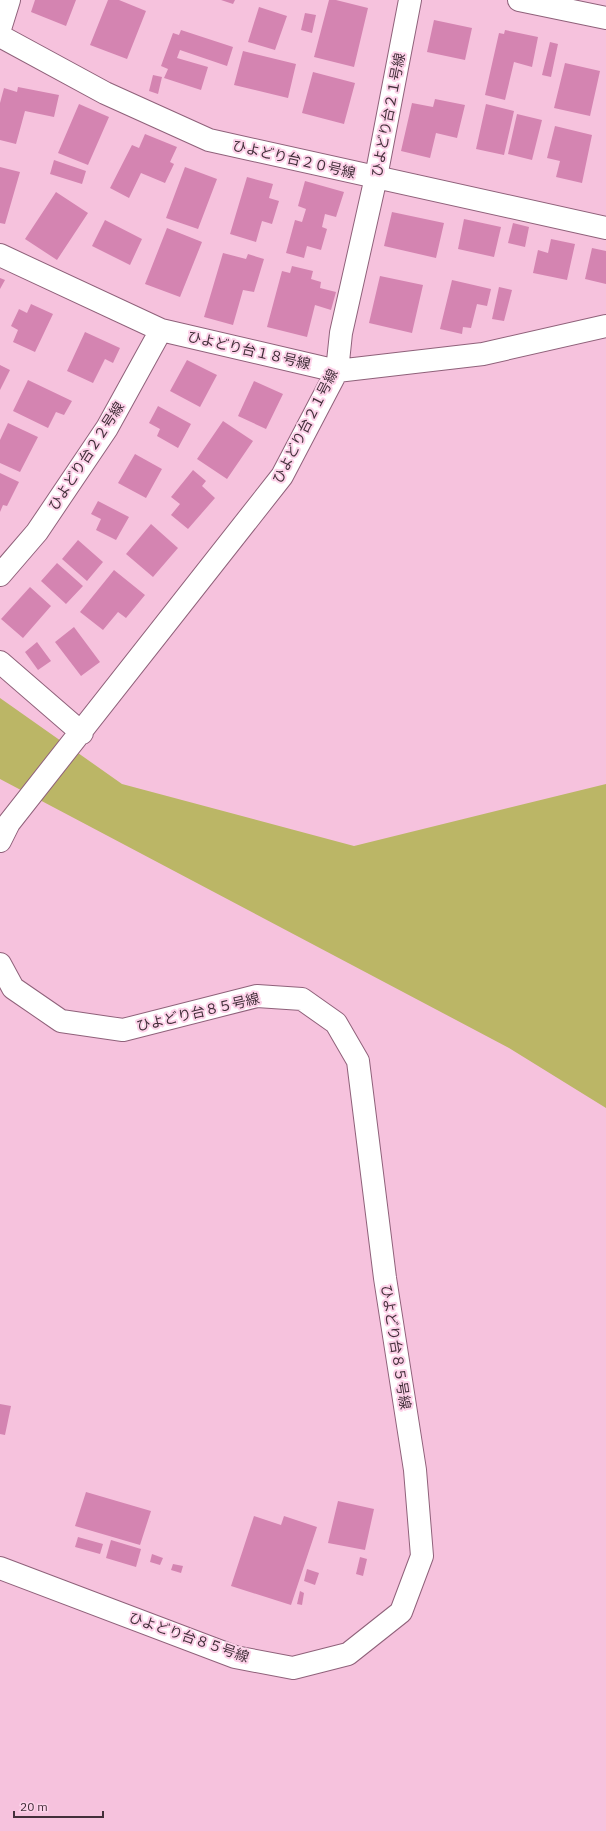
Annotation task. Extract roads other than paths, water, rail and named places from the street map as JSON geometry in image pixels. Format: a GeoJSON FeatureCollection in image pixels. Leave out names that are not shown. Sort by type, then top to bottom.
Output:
{"type":"FeatureCollection","features":[{"type":"Feature","properties":{"kind":"street"},"geometry":{"type":"LineString","coordinates":[[0,29],[9,0]]}},
{"type":"Feature","properties":{"kind":"street","name":"ひよどり台２１号線"},"geometry":{"type":"LineString","coordinates":[[82,733],[282,476],[337,371],[341,333],[376,177],[410,0]]}},
{"type":"Feature","properties":{"kind":"street"},"geometry":{"type":"LineString","coordinates":[[519,0],[606,18]]}},
{"type":"Feature","properties":{"kind":"street","name":"ひよどり台２０号線"},"geometry":{"type":"LineString","coordinates":[[0,36],[106,93],[210,140],[606,228]]}},
{"type":"Feature","properties":{"kind":"street","name":"ひよどり台１８号線"},"geometry":{"type":"LineString","coordinates":[[0,255],[161,330],[337,371],[483,354],[606,326]]}},
{"type":"Feature","properties":{"kind":"street","name":"ひよどり台２２号線"},"geometry":{"type":"LineString","coordinates":[[0,575],[37,532],[107,428],[161,330]]}},
{"type":"Feature","properties":{"kind":"street"},"geometry":{"type":"LineString","coordinates":[[0,662],[82,733],[9,823],[0,841]]}},
{"type":"Feature","properties":{"kind":"street","name":"ひよどり台８５号線"},"geometry":{"type":"LineString","coordinates":[[0,964],[13,988],[61,1022],[123,1030],[257,996],[302,999],[336,1023],[358,1061],[385,1278],[415,1470],[422,1556],[401,1612],[348,1654],[293,1668],[235,1657],[0,1568]]}}]}
